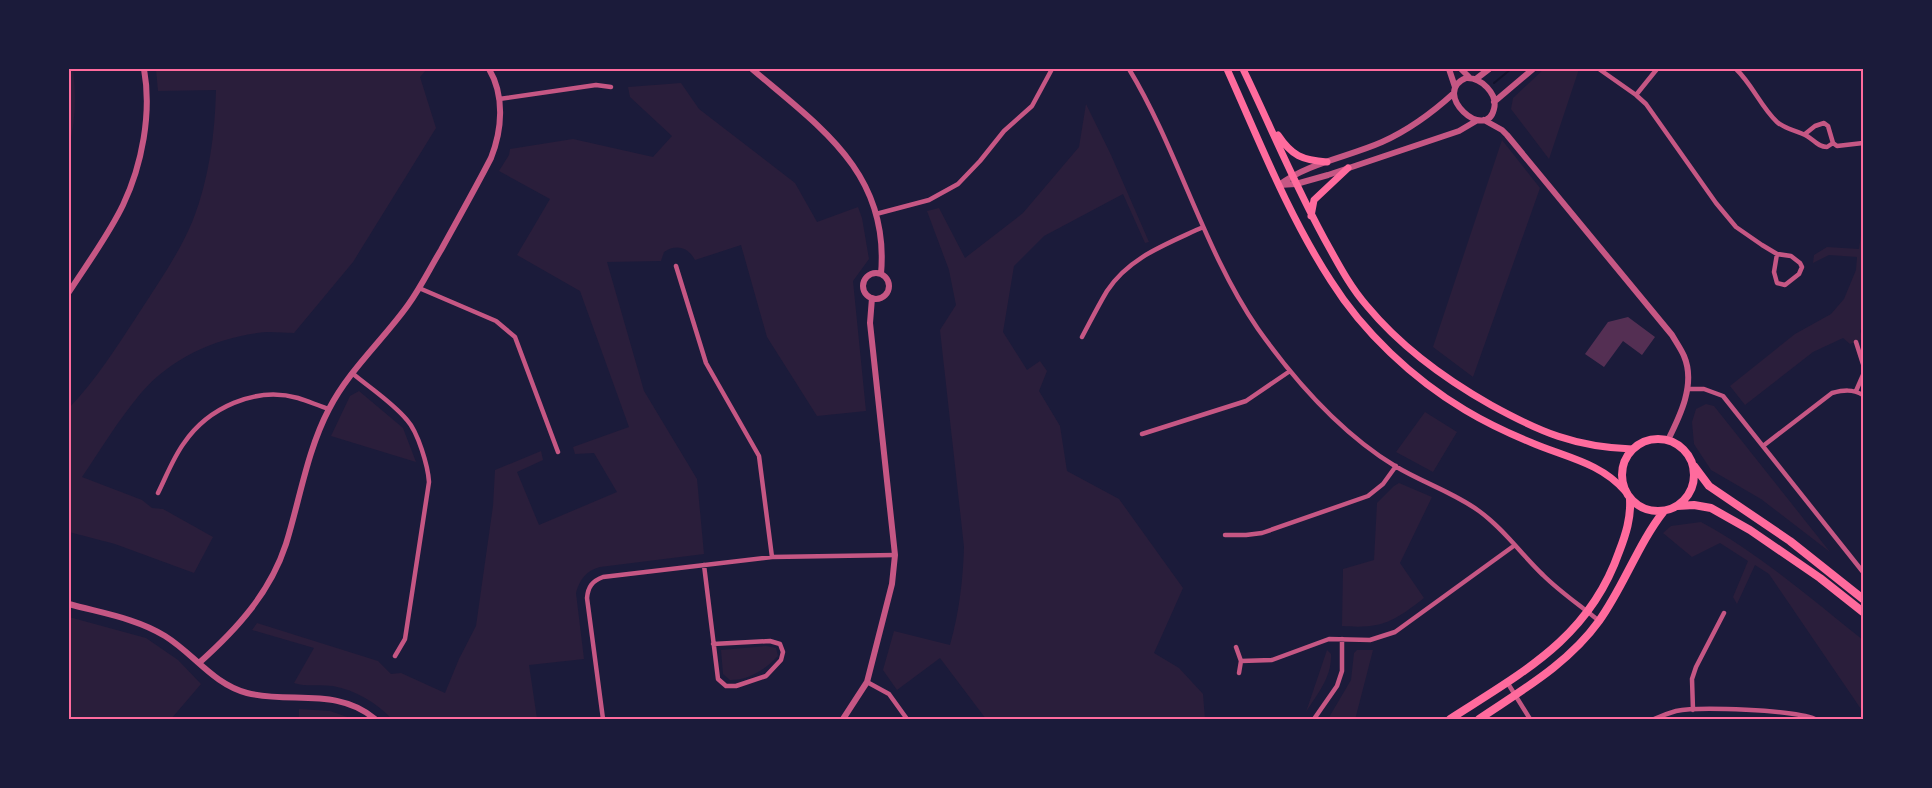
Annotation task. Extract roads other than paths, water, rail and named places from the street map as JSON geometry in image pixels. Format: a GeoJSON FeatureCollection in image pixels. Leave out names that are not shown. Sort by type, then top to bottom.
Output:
{"type":"FeatureCollection","features":[{"type":"Feature","properties":{"kind":"main road"},"geometry":{"type":"LineString","coordinates":[[1227,69],[1279,185],[1331,282],[1356,316],[1391,352],[1425,381],[1464,409],[1528,442],[1603,470],[1646,509],[1664,511],[1677,506],[1694,505],[1711,508],[1750,530],[1820,578],[1863,612]]}},
{"type":"Feature","properties":{"kind":"main road"},"geometry":{"type":"LineString","coordinates":[[1243,69],[1311,216],[1346,276],[1367,306],[1399,340],[1430,367],[1471,394],[1521,421],[1557,436],[1590,446],[1632,449]]}},
{"type":"Feature","properties":{"kind":"main road"},"geometry":{"type":"LineString","coordinates":[[1268,121],[1286,148],[1294,154],[1312,161],[1327,162]]}},
{"type":"Feature","properties":{"kind":"main road"},"geometry":{"type":"LineString","coordinates":[[1311,216],[1313,204],[1318,196],[1348,168]]}},
{"type":"Feature","properties":{"kind":"main road"},"geometry":{"type":"LineString","coordinates":[[1450,719],[1554,648],[1573,630],[1602,593],[1613,571],[1629,525],[1628,495],[1622,481],[1625,459],[1632,449],[1649,440],[1668,440],[1683,449],[1709,486],[1790,542],[1863,599]]}},
{"type":"Feature","properties":{"kind":"main road"},"geometry":{"type":"LineString","coordinates":[[1677,506],[1686,498],[1692,487],[1694,474],[1692,462]]}},
{"type":"Feature","properties":{"kind":"main road"},"geometry":{"type":"LineString","coordinates":[[1479,719],[1571,654],[1599,621],[1652,527],[1664,511]]}},
{"type":"Feature","properties":{"kind":"street"},"geometry":{"type":"LineString","coordinates":[[69,292],[113,224],[132,183],[142,147],[146,112],[144,69]]}},
{"type":"Feature","properties":{"kind":"street"},"geometry":{"type":"LineString","coordinates":[[199,663],[244,619],[267,587],[286,545],[309,462],[329,410],[352,373],[399,317],[419,288],[491,158],[497,144],[500,125],[500,99],[489,69]]}},
{"type":"Feature","properties":{"kind":"street"},"geometry":{"type":"LineString","coordinates":[[752,69],[831,137],[859,174],[876,214],[882,244],[881,274]]}},
{"type":"Feature","properties":{"kind":"street"},"geometry":{"type":"LineString","coordinates":[[876,214],[929,200],[958,184],[1004,131],[1032,106],[1052,69]]}},
{"type":"Feature","properties":{"kind":"street"},"geometry":{"type":"LineString","coordinates":[[1129,69],[1155,118],[1203,227],[1242,304],[1290,371],[1350,432],[1396,466],[1469,503],[1493,522],[1544,576],[1599,621]]}},
{"type":"Feature","properties":{"kind":"street"},"geometry":{"type":"LineString","coordinates":[[1449,69],[1463,112],[1476,121]]}},
{"type":"Feature","properties":{"kind":"street"},"geometry":{"type":"LineString","coordinates":[[1279,185],[1296,184],[1348,168],[1459,131],[1492,115],[1494,102],[1487,88],[1461,69]]}},
{"type":"Feature","properties":{"kind":"street"},"geometry":{"type":"LineString","coordinates":[[1279,185],[1292,175],[1381,142],[1413,126],[1455,90],[1459,81],[1473,78],[1489,69]]}},
{"type":"Feature","properties":{"kind":"street"},"geometry":{"type":"LineString","coordinates":[[1494,102],[1533,69]]}},
{"type":"Feature","properties":{"kind":"street"},"geometry":{"type":"LineString","coordinates":[[1599,69],[1636,94],[1646,104],[1726,217],[1749,237],[1777,254],[1797,259],[1802,267],[1799,274],[1785,285],[1778,283],[1774,278],[1777,254]]}},
{"type":"Feature","properties":{"kind":"street"},"geometry":{"type":"LineString","coordinates":[[1636,94],[1657,69]]}},
{"type":"Feature","properties":{"kind":"street"},"geometry":{"type":"LineString","coordinates":[[1736,69],[1745,77],[1777,122],[1786,129],[1805,134],[1823,147],[1833,142]]}},
{"type":"Feature","properties":{"kind":"street"},"geometry":{"type":"LineString","coordinates":[[500,99],[596,85],[611,87]]}},
{"type":"Feature","properties":{"kind":"street"},"geometry":{"type":"LineString","coordinates":[[1484,120],[1507,135],[1672,335],[1685,357],[1688,369],[1687,390],[1679,417],[1668,440]]}},
{"type":"Feature","properties":{"kind":"street"},"geometry":{"type":"LineString","coordinates":[[1805,134],[1815,126],[1824,123],[1831,132],[1833,142],[1838,146],[1863,143]]}},
{"type":"Feature","properties":{"kind":"street"},"geometry":{"type":"LineString","coordinates":[[1082,337],[1107,291],[1123,271],[1145,255],[1203,227]]}},
{"type":"Feature","properties":{"kind":"street"},"geometry":{"type":"LineString","coordinates":[[676,266],[706,363],[759,456],[772,557]]}},
{"type":"Feature","properties":{"kind":"street"},"geometry":{"type":"LineString","coordinates":[[871,274],[881,274],[885,276],[889,284],[887,293],[880,299],[872,298],[864,292],[864,282],[871,274]]}},
{"type":"Feature","properties":{"kind":"street"},"geometry":{"type":"LineString","coordinates":[[419,288],[496,321],[515,337],[558,452]]}},
{"type":"Feature","properties":{"kind":"street"},"geometry":{"type":"LineString","coordinates":[[843,719],[857,701],[867,682],[892,584],[895,555],[870,323],[872,298]]}},
{"type":"Feature","properties":{"kind":"street"},"geometry":{"type":"LineString","coordinates":[[1856,342],[1863,364]]}},
{"type":"Feature","properties":{"kind":"street"},"geometry":{"type":"LineString","coordinates":[[1142,434],[1246,401],[1290,371]]}},
{"type":"Feature","properties":{"kind":"street"},"geometry":{"type":"LineString","coordinates":[[352,373],[408,420],[429,474],[405,639],[395,656]]}},
{"type":"Feature","properties":{"kind":"street"},"geometry":{"type":"LineString","coordinates":[[1856,391],[1863,375]]}},
{"type":"Feature","properties":{"kind":"street"},"geometry":{"type":"LineString","coordinates":[[1687,390],[1704,389],[1723,396],[1863,572]]}},
{"type":"Feature","properties":{"kind":"street"},"geometry":{"type":"LineString","coordinates":[[1763,446],[1832,393],[1844,390],[1856,391],[1863,395]]}},
{"type":"Feature","properties":{"kind":"street"},"geometry":{"type":"LineString","coordinates":[[158,493],[182,445],[209,416],[231,403],[253,397],[277,395],[297,398],[329,410]]}},
{"type":"Feature","properties":{"kind":"street"},"geometry":{"type":"LineString","coordinates":[[1225,535],[1262,533],[1359,500],[1375,492],[1396,466]]}},
{"type":"Feature","properties":{"kind":"street"},"geometry":{"type":"LineString","coordinates":[[1241,661],[1272,660],[1323,641],[1370,640],[1395,632],[1515,545]]}},
{"type":"Feature","properties":{"kind":"street"},"geometry":{"type":"LineString","coordinates":[[603,719],[587,598],[591,585],[603,577],[772,557],[895,555]]}},
{"type":"Feature","properties":{"kind":"street"},"geometry":{"type":"LineString","coordinates":[[704,566],[713,644],[718,679],[726,686],[736,686],[766,676],[781,660],[783,652],[780,644],[770,641],[713,644]]}},
{"type":"Feature","properties":{"kind":"street"},"geometry":{"type":"LineString","coordinates":[[69,604],[140,623],[179,645],[219,681],[246,693],[261,696],[321,697],[338,700],[355,706],[375,719]]}},
{"type":"Feature","properties":{"kind":"street"},"geometry":{"type":"LineString","coordinates":[[1693,710],[1692,679],[1724,613]]}},
{"type":"Feature","properties":{"kind":"street"},"geometry":{"type":"LineString","coordinates":[[1314,719],[1336,686],[1342,671],[1342,639]]}},
{"type":"Feature","properties":{"kind":"street"},"geometry":{"type":"LineString","coordinates":[[1236,647],[1241,661],[1239,673]]}},
{"type":"Feature","properties":{"kind":"street"},"geometry":{"type":"LineString","coordinates":[[867,682],[889,694],[908,719]]}},
{"type":"Feature","properties":{"kind":"street"},"geometry":{"type":"LineString","coordinates":[[1507,682],[1530,719]]}},
{"type":"Feature","properties":{"kind":"street"},"geometry":{"type":"LineString","coordinates":[[1654,719],[1678,711],[1693,710],[1789,712],[1815,719]]}},
{"type":"Feature","properties":{"kind":"waterway"},"geometry":{"type":"LineString","coordinates":[[1494,83],[1511,69]]}}]}
